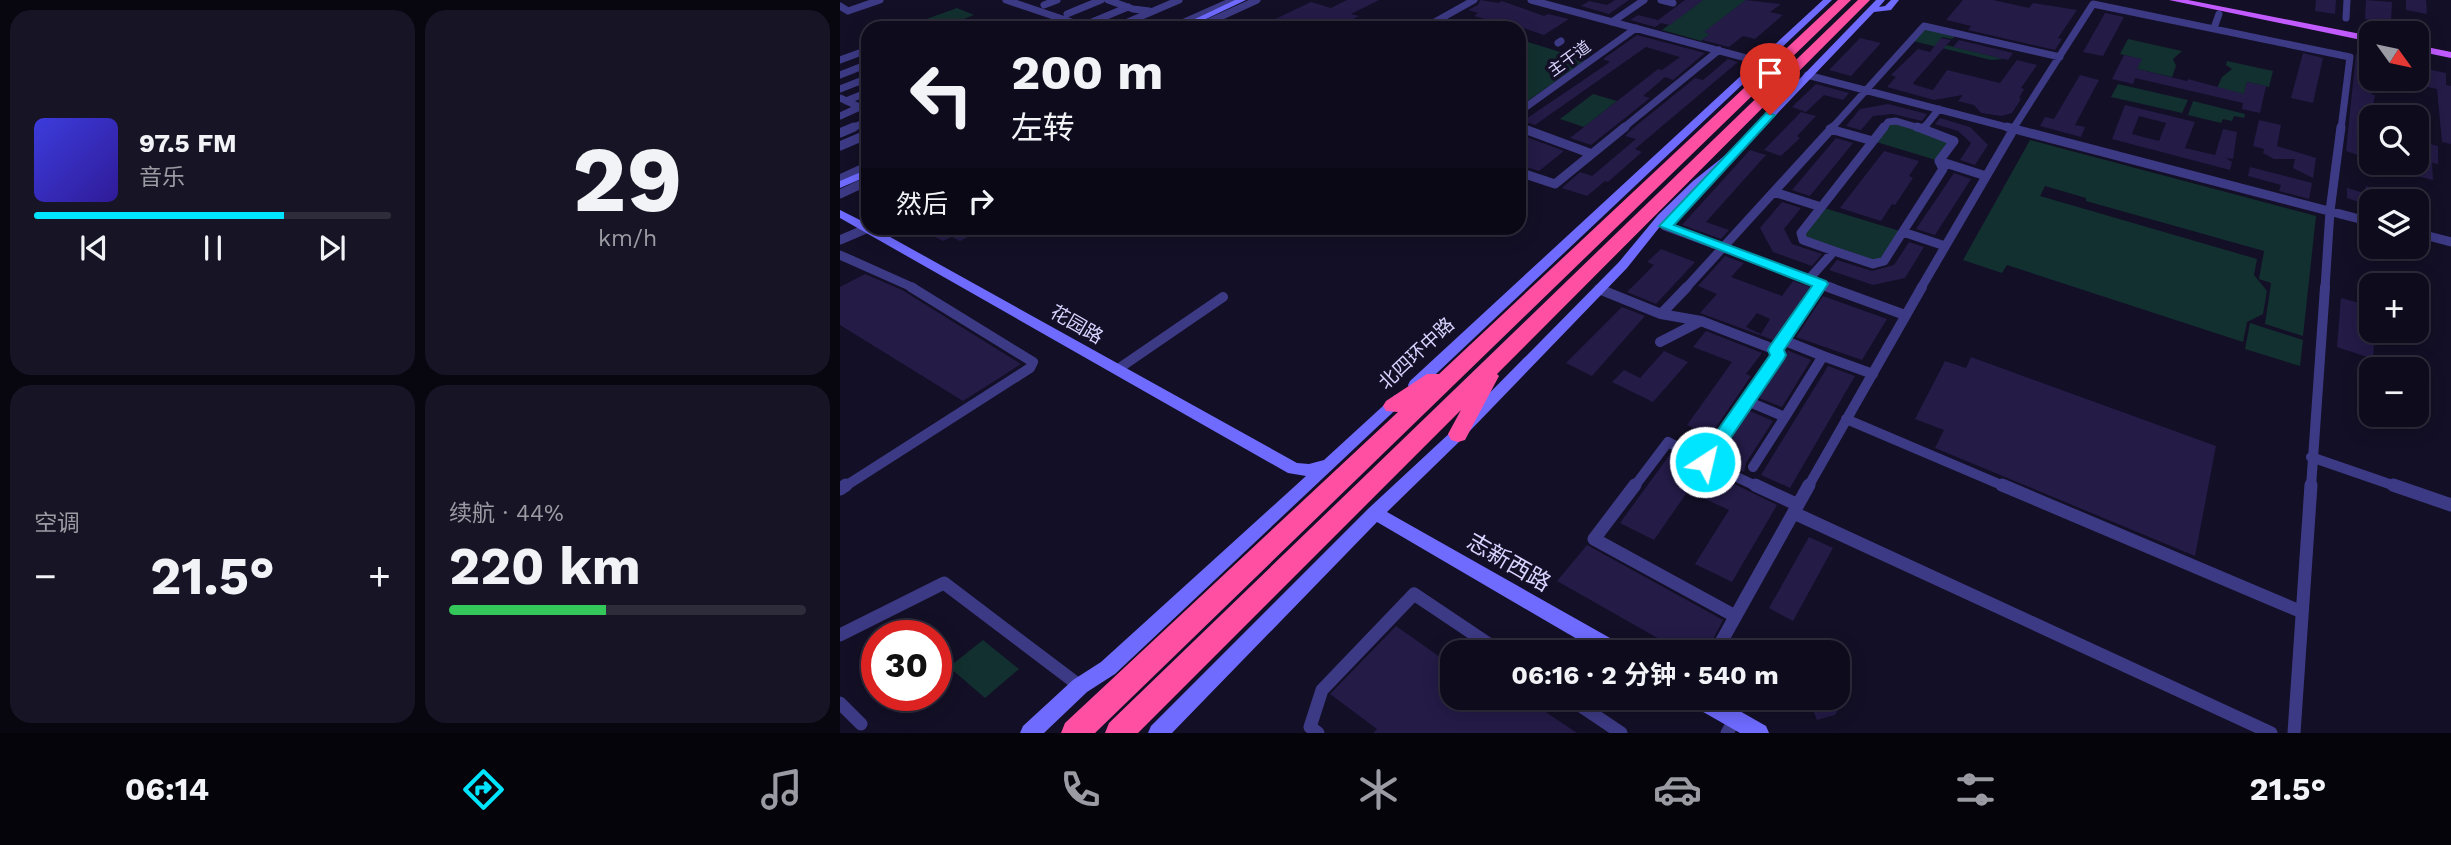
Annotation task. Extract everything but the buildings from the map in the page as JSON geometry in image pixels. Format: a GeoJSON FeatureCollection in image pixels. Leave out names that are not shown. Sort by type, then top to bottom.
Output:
{"type":"FeatureCollection","features":[{"type":"Feature","properties":{"kind":"highway","name":"北四环中路"},"geometry":{"type":"LineString","coordinates":[[1119,733],[1499,358],[1760,92],[1809,26],[1845,0]]}},
{"type":"Feature","properties":{"kind":"highway","name":"北四环中路"},"geometry":{"type":"LineString","coordinates":[[1075,733],[1476,351],[1760,92],[1826,37],[1873,4]]}},
{"type":"Feature","properties":{"kind":"highway"},"geometry":{"type":"LineString","coordinates":[[1760,64],[1760,92],[1808,75]]}},
{"type":"Feature","properties":{"kind":"highway"},"geometry":{"type":"LineString","coordinates":[[1393,406],[1476,351]]}},
{"type":"Feature","properties":{"kind":"highway"},"geometry":{"type":"LineString","coordinates":[[1458,434],[1499,358]]}},
{"type":"Feature","properties":{"kind":"main road"},"geometry":{"type":"LineString","coordinates":[[2174,0],[2359,37]]}},
{"type":"Feature","properties":{"kind":"main road"},"geometry":{"type":"LineString","coordinates":[[2203,0],[2359,30]]}},
{"type":"Feature","properties":{"kind":"main road"},"geometry":{"type":"LineString","coordinates":[[2429,44],[2451,49]]}},
{"type":"Feature","properties":{"kind":"main road"},"geometry":{"type":"LineString","coordinates":[[2429,51],[2451,55]]}},
{"type":"Feature","properties":{"kind":"street"},"geometry":{"type":"LineString","coordinates":[[840,6],[848,11],[880,0]]}},
{"type":"Feature","properties":{"kind":"street"},"geometry":{"type":"LineString","coordinates":[[1006,0],[1077,21]]}},
{"type":"Feature","properties":{"kind":"street"},"geometry":{"type":"LineString","coordinates":[[1044,5],[1057,0]]}},
{"type":"Feature","properties":{"kind":"street"},"geometry":{"type":"LineString","coordinates":[[1067,14],[1101,0]]}},
{"type":"Feature","properties":{"kind":"street"},"geometry":{"type":"LineString","coordinates":[[1108,0],[1152,11]]}},
{"type":"Feature","properties":{"kind":"street"},"geometry":{"type":"LineString","coordinates":[[1130,21],[1179,0]]}},
{"type":"Feature","properties":{"kind":"street"},"geometry":{"type":"LineString","coordinates":[[1188,21],[1242,0]]}},
{"type":"Feature","properties":{"kind":"street"},"geometry":{"type":"LineString","coordinates":[[1206,21],[1254,0]]}},
{"type":"Feature","properties":{"kind":"street"},"geometry":{"type":"LineString","coordinates":[[1210,21],[1254,0]]}},
{"type":"Feature","properties":{"kind":"street"},"geometry":{"type":"LineString","coordinates":[[1436,21],[1474,0]]}},
{"type":"Feature","properties":{"kind":"street"},"geometry":{"type":"LineString","coordinates":[[1531,0],[1719,50],[1760,64]]}},
{"type":"Feature","properties":{"kind":"street"},"geometry":{"type":"LineString","coordinates":[[1612,22],[1644,0]]}},
{"type":"Feature","properties":{"kind":"street"},"geometry":{"type":"LineString","coordinates":[[1661,0],[1673,3]]}},
{"type":"Feature","properties":{"kind":"street"},"geometry":{"type":"LineString","coordinates":[[1158,733],[1623,265],[1665,226],[1873,4],[1888,8],[1895,0]]}},
{"type":"Feature","properties":{"kind":"street"},"geometry":{"type":"LineString","coordinates":[[2346,18],[2347,0]]}},
{"type":"Feature","properties":{"kind":"street","name":"北四环中路"},"geometry":{"type":"LineString","coordinates":[[1030,733],[1080,686],[1108,668],[1760,64],[1809,26],[1824,1]]}},
{"type":"Feature","properties":{"kind":"street"},"geometry":{"type":"LineString","coordinates":[[1213,3],[1228,4]]}},
{"type":"Feature","properties":{"kind":"street"},"geometry":{"type":"LineString","coordinates":[[1194,21],[1228,4]]}},
{"type":"Feature","properties":{"kind":"street"},"geometry":{"type":"LineString","coordinates":[[1722,640],[1945,246],[2014,128],[2093,4],[2350,57],[2330,211],[2294,733]]}},
{"type":"Feature","properties":{"kind":"street"},"geometry":{"type":"LineString","coordinates":[[1098,21],[1128,7]]}},
{"type":"Feature","properties":{"kind":"street"},"geometry":{"type":"LineString","coordinates":[[2214,28],[2218,14]]}},
{"type":"Feature","properties":{"kind":"street"},"geometry":{"type":"LineString","coordinates":[[1661,314],[1924,26],[2060,57]]}},
{"type":"Feature","properties":{"kind":"street","name":"主干道"},"geometry":{"type":"LineString","coordinates":[[1526,107],[1636,28]]}},
{"type":"Feature","properties":{"kind":"street"},"geometry":{"type":"LineString","coordinates":[[1526,174],[1555,184],[1719,50]]}},
{"type":"Feature","properties":{"kind":"street"},"geometry":{"type":"LineString","coordinates":[[840,60],[859,53]]}},
{"type":"Feature","properties":{"kind":"street"},"geometry":{"type":"LineString","coordinates":[[840,75],[861,67]]}},
{"type":"Feature","properties":{"kind":"street"},"geometry":{"type":"LineString","coordinates":[[1808,75],[2359,219]]}},
{"type":"Feature","properties":{"kind":"street"},"geometry":{"type":"LineString","coordinates":[[840,89],[861,81]]}},
{"type":"Feature","properties":{"kind":"street"},"geometry":{"type":"LineString","coordinates":[[843,99],[861,94]]}},
{"type":"Feature","properties":{"kind":"street"},"geometry":{"type":"LineString","coordinates":[[843,99],[861,106]]}},
{"type":"Feature","properties":{"kind":"street"},"geometry":{"type":"LineString","coordinates":[[840,116],[861,108]]}},
{"type":"Feature","properties":{"kind":"street"},"geometry":{"type":"LineString","coordinates":[[1923,129],[1939,109]]}},
{"type":"Feature","properties":{"kind":"street"},"geometry":{"type":"LineString","coordinates":[[1896,121],[1954,141],[1939,161],[1944,169],[1884,261],[1873,264],[1803,240],[1801,233],[1888,122],[1896,121]]}},
{"type":"Feature","properties":{"kind":"street"},"geometry":{"type":"LineString","coordinates":[[840,133],[861,124]]}},
{"type":"Feature","properties":{"kind":"street"},"geometry":{"type":"LineString","coordinates":[[1830,129],[1873,141]]}},
{"type":"Feature","properties":{"kind":"street"},"geometry":{"type":"LineString","coordinates":[[1526,130],[1592,154]]}},
{"type":"Feature","properties":{"kind":"street"},"geometry":{"type":"LineString","coordinates":[[840,146],[861,137]]}},
{"type":"Feature","properties":{"kind":"street"},"geometry":{"type":"LineString","coordinates":[[1623,265],[1662,217],[1697,183],[1732,155]]}},
{"type":"Feature","properties":{"kind":"street"},"geometry":{"type":"LineString","coordinates":[[1939,161],[1986,176]]}},
{"type":"Feature","properties":{"kind":"street"},"geometry":{"type":"LineString","coordinates":[[840,179],[861,169]]}},
{"type":"Feature","properties":{"kind":"street"},"geometry":{"type":"LineString","coordinates":[[840,189],[861,180]]}},
{"type":"Feature","properties":{"kind":"street"},"geometry":{"type":"LineString","coordinates":[[1774,192],[1821,207]]}},
{"type":"Feature","properties":{"kind":"street","name":"花园路"},"geometry":{"type":"LineString","coordinates":[[840,213],[861,224]]}},
{"type":"Feature","properties":{"kind":"street"},"geometry":{"type":"LineString","coordinates":[[1665,226],[1905,315]]}},
{"type":"Feature","properties":{"kind":"street"},"geometry":{"type":"LineString","coordinates":[[840,240],[861,231]]}},
{"type":"Feature","properties":{"kind":"street"},"geometry":{"type":"LineString","coordinates":[[1903,232],[1945,246]]}},
{"type":"Feature","properties":{"kind":"street","name":"花园路"},"geometry":{"type":"LineString","coordinates":[[880,235],[1294,469]]}},
{"type":"Feature","properties":{"kind":"street"},"geometry":{"type":"LineString","coordinates":[[2429,236],[2451,242]]}},
{"type":"Feature","properties":{"kind":"street"},"geometry":{"type":"LineString","coordinates":[[1809,279],[1834,251]]}},
{"type":"Feature","properties":{"kind":"street"},"geometry":{"type":"LineString","coordinates":[[840,255],[902,281],[1033,362],[1030,368],[840,489]]}},
{"type":"Feature","properties":{"kind":"street"},"geometry":{"type":"LineString","coordinates":[[1705,462],[1779,355],[1779,345],[1821,284]]}},
{"type":"Feature","properties":{"kind":"street"},"geometry":{"type":"LineString","coordinates":[[1599,289],[1661,314],[1701,321],[1823,356],[1873,374]]}},
{"type":"Feature","properties":{"kind":"street"},"geometry":{"type":"LineString","coordinates":[[1118,369],[1223,297]]}},
{"type":"Feature","properties":{"kind":"street"},"geometry":{"type":"LineString","coordinates":[[1660,342],[1701,321]]}},
{"type":"Feature","properties":{"kind":"street"},"geometry":{"type":"LineString","coordinates":[[1753,467],[1823,356]]}},
{"type":"Feature","properties":{"kind":"street"},"geometry":{"type":"LineString","coordinates":[[1747,401],[1785,417]]}},
{"type":"Feature","properties":{"kind":"street"},"geometry":{"type":"LineString","coordinates":[[1846,419],[2302,612]]}},
{"type":"Feature","properties":{"kind":"street"},"geometry":{"type":"LineString","coordinates":[[1735,616],[1594,539],[1668,442],[1796,509],[2271,733]]}},
{"type":"Feature","properties":{"kind":"street"},"geometry":{"type":"LineString","coordinates":[[2311,457],[2451,505]]}},
{"type":"Feature","properties":{"kind":"street"},"geometry":{"type":"LineString","coordinates":[[1303,489],[1294,469],[1309,470],[1330,464]]}},
{"type":"Feature","properties":{"kind":"street","name":"志新西路"},"geometry":{"type":"LineString","coordinates":[[1375,513],[1596,640]]}},
{"type":"Feature","properties":{"kind":"street"},"geometry":{"type":"LineString","coordinates":[[840,635],[944,583],[1080,686]]}},
{"type":"Feature","properties":{"kind":"street"},"geometry":{"type":"LineString","coordinates":[[1318,733],[1310,727],[1322,690],[1414,594],[1483,640]]}},
{"type":"Feature","properties":{"kind":"street"},"geometry":{"type":"LineString","coordinates":[[840,703],[861,724]]}},
{"type":"Feature","properties":{"kind":"street"},"geometry":{"type":"LineString","coordinates":[[1587,710],[1621,733]]}},
{"type":"Feature","properties":{"kind":"street"},"geometry":{"type":"LineString","coordinates":[[1712,710],[1731,726],[1759,733]]}},
{"type":"Feature","properties":{"kind":"green space"},"geometry":{"type":"Polygon","coordinates":[[[1703,0],[1746,0],[1705,32],[1710,34],[1701,41],[1662,30],[1703,0]]]}},
{"type":"Feature","properties":{"kind":"green space"},"geometry":{"type":"Polygon","coordinates":[[[957,8],[974,15],[959,21],[921,21],[957,8]]]}},
{"type":"Feature","properties":{"kind":"green space"},"geometry":{"type":"Polygon","coordinates":[[[1924,29],[1955,36],[1952,39],[1942,37],[1938,43],[2004,59],[1991,60],[1913,41],[1924,29]]]}},
{"type":"Feature","properties":{"kind":"green space"},"geometry":{"type":"Polygon","coordinates":[[[2128,39],[2182,51],[2173,59],[2176,66],[2172,77],[2137,69],[2141,59],[2120,54],[2128,39]]]}},
{"type":"Feature","properties":{"kind":"green space"},"geometry":{"type":"Polygon","coordinates":[[[1526,41],[1586,60],[1526,102],[1526,41]]]}},
{"type":"Feature","properties":{"kind":"green space"},"geometry":{"type":"Polygon","coordinates":[[[2227,61],[2273,71],[2269,87],[2247,82],[2244,94],[2217,88],[2222,77],[2232,69],[2226,65],[2227,61]]]}},
{"type":"Feature","properties":{"kind":"green space"},"geometry":{"type":"Polygon","coordinates":[[[2118,84],[2188,100],[2182,113],[2111,97],[2118,84]]]}},
{"type":"Feature","properties":{"kind":"green space"},"geometry":{"type":"Polygon","coordinates":[[[1593,94],[1617,101],[1584,127],[1560,119],[1593,94]]]}},
{"type":"Feature","properties":{"kind":"green space"},"geometry":{"type":"Polygon","coordinates":[[[2193,101],[2245,114],[2244,118],[2234,116],[2232,121],[2223,119],[2221,123],[2188,115],[2193,101]]]}},
{"type":"Feature","properties":{"kind":"green space"},"geometry":{"type":"Polygon","coordinates":[[[1888,122],[1950,137],[1939,161],[1873,141],[1888,122]]]}},
{"type":"Feature","properties":{"kind":"green space"},"geometry":{"type":"Polygon","coordinates":[[[2030,140],[2316,216],[2303,336],[2265,324],[2271,283],[2259,279],[2264,251],[2086,201],[2086,198],[2045,186],[2040,196],[2257,259],[2254,275],[2267,291],[2263,314],[2247,322],[2243,342],[2007,265],[2002,273],[1963,260],[2030,140]]]}},
{"type":"Feature","properties":{"kind":"green space"},"geometry":{"type":"Polygon","coordinates":[[[1821,207],[1903,232],[1884,261],[1873,264],[1803,240],[1801,233],[1821,207]]]}},
{"type":"Feature","properties":{"kind":"green space"},"geometry":{"type":"Polygon","coordinates":[[[2250,323],[2303,340],[2300,366],[2245,349],[2250,323]]]}},
{"type":"Feature","properties":{"kind":"green space"},"geometry":{"type":"Polygon","coordinates":[[[983,640],[1019,669],[985,698],[952,670],[952,665],[983,640]]]}},
{"type":"Feature","properties":{"kind":"route"},"geometry":{"type":"LineString","coordinates":[[1705,462],[1779,355],[1776,350],[1821,284],[1665,226],[1770,115]]}}]}
